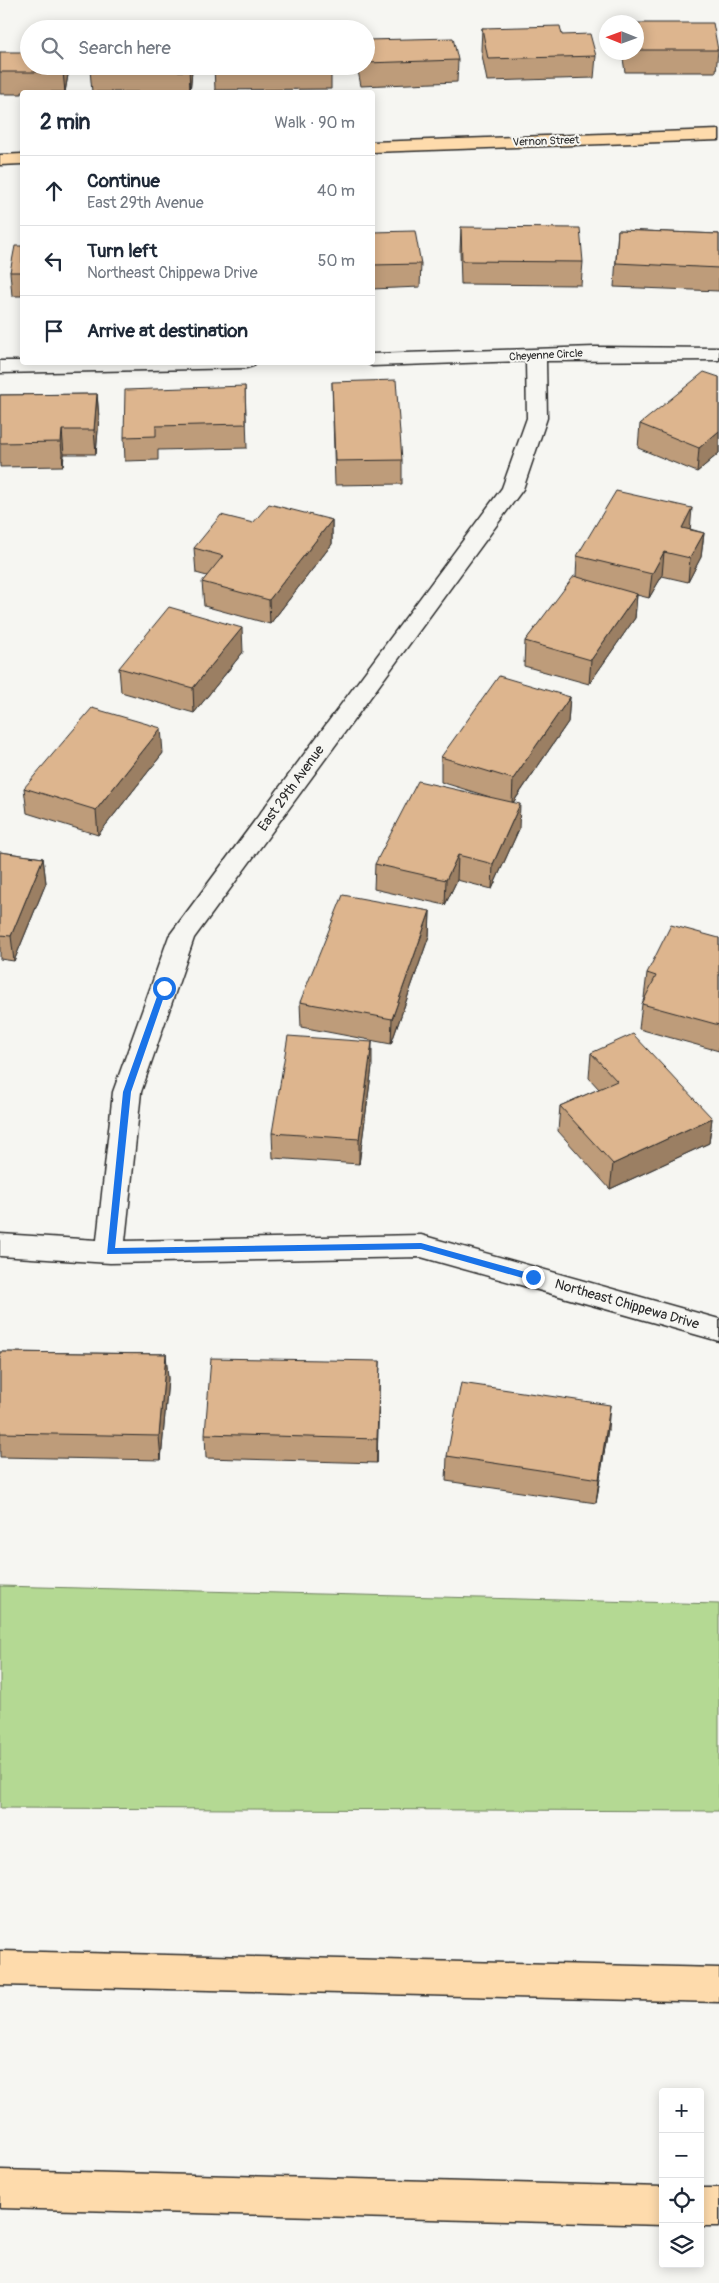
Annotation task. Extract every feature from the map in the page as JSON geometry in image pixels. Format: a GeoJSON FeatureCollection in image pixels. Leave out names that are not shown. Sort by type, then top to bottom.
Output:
{"type":"FeatureCollection","features":[{"type":"Feature","properties":{"kind":"main road","name":"Vernon Street"},"geometry":{"type":"LineString","coordinates":[[375,147],[719,135]]}},
{"type":"Feature","properties":{"kind":"main road"},"geometry":{"type":"LineString","coordinates":[[0,160],[20,160]]}},
{"type":"Feature","properties":{"kind":"main road"},"geometry":{"type":"LineString","coordinates":[[0,1968],[719,1985]]}},
{"type":"Feature","properties":{"kind":"main road"},"geometry":{"type":"LineString","coordinates":[[0,2189],[659,2206]]}},
{"type":"Feature","properties":{"kind":"main road"},"geometry":{"type":"LineString","coordinates":[[704,2207],[719,2207]]}},
{"type":"Feature","properties":{"kind":"street","name":"Cheyenne Circle"},"geometry":{"type":"LineString","coordinates":[[375,360],[595,353],[719,354]]}},
{"type":"Feature","properties":{"kind":"street","name":"East 29th Avenue"},"geometry":{"type":"LineString","coordinates":[[110,1252],[127,1092],[182,936],[512,489],[537,418],[536,355]]}},
{"type":"Feature","properties":{"kind":"street"},"geometry":{"type":"LineString","coordinates":[[0,367],[98,365]]}},
{"type":"Feature","properties":{"kind":"street","name":"Northeast Chippewa Drive"},"geometry":{"type":"LineString","coordinates":[[0,1245],[110,1252],[421,1246],[719,1330]]}},
{"type":"Feature","properties":{"kind":"green space"},"geometry":{"type":"Polygon","coordinates":[[[0,1586],[719,1604],[719,1811],[0,1808],[0,1586]]]}},
{"type":"Feature","properties":{"kind":"building"},"geometry":{"type":"Polygon","coordinates":[[[644,23],[713,23],[718,50],[644,50],[644,23]]]}},
{"type":"Feature","properties":{"kind":"building"},"geometry":{"type":"Polygon","coordinates":[[[560,26],[562,35],[590,34],[596,56],[488,59],[482,28],[560,26]]]}},
{"type":"Feature","properties":{"kind":"building"},"geometry":{"type":"Polygon","coordinates":[[[453,38],[458,60],[375,63],[375,40],[453,38]]]}},
{"type":"Feature","properties":{"kind":"building"},"geometry":{"type":"Polygon","coordinates":[[[0,52],[20,52],[20,72],[0,72],[0,52]]]}},
{"type":"Feature","properties":{"kind":"building"},"geometry":{"type":"Polygon","coordinates":[[[461,227],[580,228],[583,262],[462,261],[461,227]]]}},
{"type":"Feature","properties":{"kind":"building"},"geometry":{"type":"Polygon","coordinates":[[[618,230],[719,234],[719,268],[616,263],[618,230]]]}},
{"type":"Feature","properties":{"kind":"building"},"geometry":{"type":"Polygon","coordinates":[[[415,231],[421,264],[375,265],[375,232],[415,231]]]}},
{"type":"Feature","properties":{"kind":"building"},"geometry":{"type":"Polygon","coordinates":[[[15,246],[20,246],[20,272],[10,272],[15,246]]]}},
{"type":"Feature","properties":{"kind":"building"},"geometry":{"type":"Polygon","coordinates":[[[704,372],[719,377],[719,431],[699,448],[640,424],[704,372]]]}},
{"type":"Feature","properties":{"kind":"building"},"geometry":{"type":"Polygon","coordinates":[[[396,380],[402,460],[335,461],[332,382],[396,380]]]}},
{"type":"Feature","properties":{"kind":"building"},"geometry":{"type":"Polygon","coordinates":[[[245,386],[246,424],[156,426],[156,436],[124,437],[125,390],[245,386]]]}},
{"type":"Feature","properties":{"kind":"building"},"geometry":{"type":"Polygon","coordinates":[[[97,394],[94,430],[62,430],[61,442],[0,443],[0,395],[97,394]]]}},
{"type":"Feature","properties":{"kind":"building"},"geometry":{"type":"Polygon","coordinates":[[[616,491],[692,508],[682,528],[704,533],[690,558],[664,552],[652,574],[577,556],[616,491]]]}},
{"type":"Feature","properties":{"kind":"building"},"geometry":{"type":"Polygon","coordinates":[[[269,504],[332,520],[269,600],[202,582],[223,556],[194,548],[221,515],[253,523],[269,504]]]}},
{"type":"Feature","properties":{"kind":"building"},"geometry":{"type":"Polygon","coordinates":[[[574,576],[637,594],[591,660],[525,641],[574,576]]]}},
{"type":"Feature","properties":{"kind":"building"},"geometry":{"type":"Polygon","coordinates":[[[169,607],[242,628],[193,688],[119,668],[169,607]]]}},
{"type":"Feature","properties":{"kind":"building"},"geometry":{"type":"Polygon","coordinates":[[[499,676],[570,697],[513,779],[441,757],[499,676]]]}},
{"type":"Feature","properties":{"kind":"building"},"geometry":{"type":"Polygon","coordinates":[[[92,708],[161,728],[96,810],[24,788],[92,708]]]}},
{"type":"Feature","properties":{"kind":"building"},"geometry":{"type":"Polygon","coordinates":[[[418,781],[520,804],[493,864],[458,855],[446,880],[375,864],[418,781]]]}},
{"type":"Feature","properties":{"kind":"building"},"geometry":{"type":"Polygon","coordinates":[[[0,852],[43,858],[11,936],[0,935],[0,852]]]}},
{"type":"Feature","properties":{"kind":"building"},"geometry":{"type":"Polygon","coordinates":[[[343,895],[430,911],[392,1019],[300,1002],[343,895]]]}},
{"type":"Feature","properties":{"kind":"building"},"geometry":{"type":"Polygon","coordinates":[[[671,925],[719,938],[719,1025],[642,1004],[656,976],[647,973],[671,925]]]}},
{"type":"Feature","properties":{"kind":"building"},"geometry":{"type":"Polygon","coordinates":[[[633,1034],[712,1118],[613,1164],[560,1106],[617,1081],[591,1053],[633,1034]]]}},
{"type":"Feature","properties":{"kind":"building"},"geometry":{"type":"Polygon","coordinates":[[[288,1036],[372,1042],[359,1139],[272,1133],[288,1036]]]}},
{"type":"Feature","properties":{"kind":"building"},"geometry":{"type":"Polygon","coordinates":[[[0,1352],[166,1354],[159,1436],[0,1433],[0,1352]]]}},
{"type":"Feature","properties":{"kind":"building"},"geometry":{"type":"Polygon","coordinates":[[[211,1358],[380,1361],[377,1439],[205,1434],[211,1358]]]}},
{"type":"Feature","properties":{"kind":"building"},"geometry":{"type":"Polygon","coordinates":[[[461,1383],[610,1405],[599,1479],[447,1456],[461,1383]]]}},
{"type":"Feature","properties":{"kind":"route"},"geometry":{"type":"LineString","coordinates":[[164,988],[127,1092],[110,1252],[421,1246],[533,1277]]}}]}
